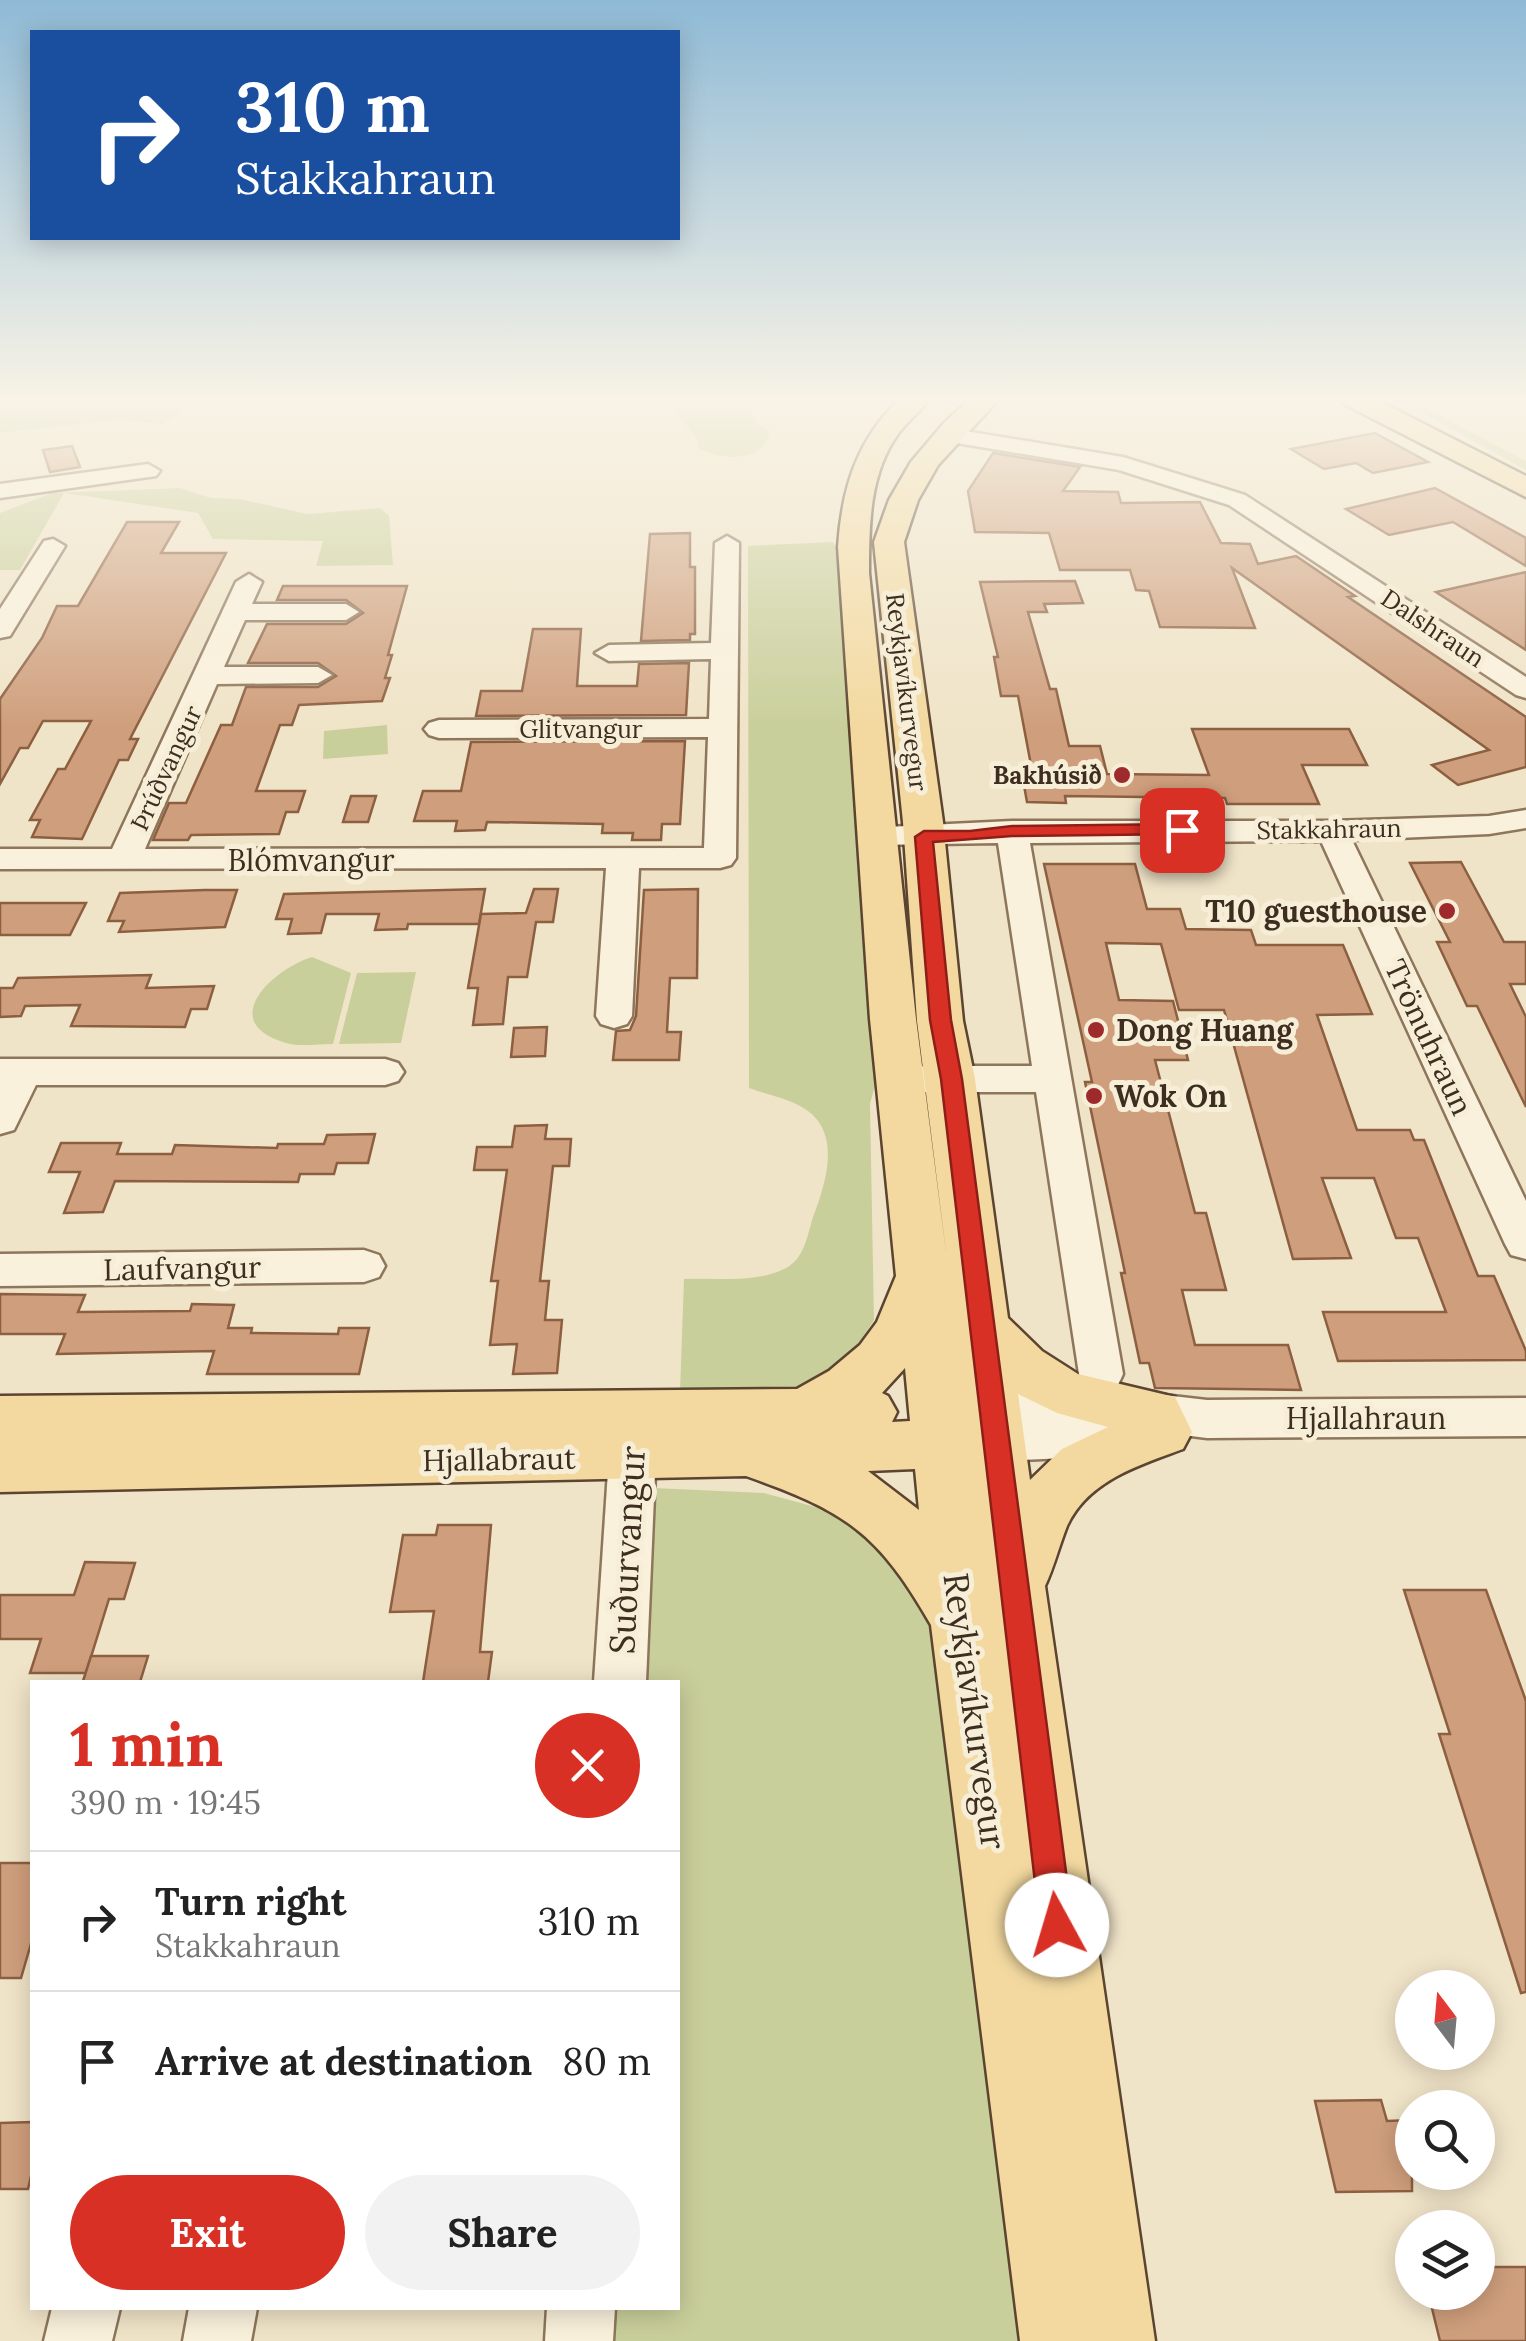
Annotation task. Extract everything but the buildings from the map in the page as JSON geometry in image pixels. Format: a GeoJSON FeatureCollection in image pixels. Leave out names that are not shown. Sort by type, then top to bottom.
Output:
{"type":"FeatureCollection","features":[{"type":"Feature","properties":{"kind":"main road","name":"Reykjavíkurvegur"},"geometry":{"type":"LineString","coordinates":[[855,507],[853,573],[900,1079],[923,1275],[967,1426],[989,1602],[1063,2341]]}},
{"type":"Feature","properties":{"kind":"main road","name":"Reykjavíkurvegur"},"geometry":{"type":"LineString","coordinates":[[899,507],[889,542],[924,829],[940,1020],[952,1079],[981,1325],[967,1426]]}},
{"type":"Feature","properties":{"kind":"main road"},"geometry":{"type":"LineString","coordinates":[[799,1414],[858,1385],[890,1352],[904,1328],[923,1275]]}},
{"type":"Feature","properties":{"kind":"main road"},"geometry":{"type":"LineString","coordinates":[[981,1325],[1030,1376],[1061,1393],[1175,1421]]}},
{"type":"Feature","properties":{"kind":"main road","name":"Hjallabraut"},"geometry":{"type":"LineString","coordinates":[[0,1467],[633,1437],[799,1414],[967,1426]]}},
{"type":"Feature","properties":{"kind":"main road","name":"Hjallabraut"},"geometry":{"type":"LineString","coordinates":[[0,1419],[633,1437],[748,1452],[967,1426]]}},
{"type":"Feature","properties":{"kind":"main road"},"geometry":{"type":"LineString","coordinates":[[748,1452],[862,1497],[921,1555],[989,1602],[1054,1489],[1096,1456],[1175,1421]]}},
{"type":"Feature","properties":{"kind":"main road","name":"Reykjavíkurvegur"},"geometry":{"type":"LineString","coordinates":[[989,1602],[1068,2026],[1112,2341]]}},
{"type":"Feature","properties":{"kind":"street","name":"Dalshraun"},"geometry":{"type":"LineString","coordinates":[[1248,507],[1526,689]]}},
{"type":"Feature","properties":{"kind":"street"},"geometry":{"type":"LineString","coordinates":[[722,728],[728,543]]}},
{"type":"Feature","properties":{"kind":"street"},"geometry":{"type":"LineString","coordinates":[[1,626],[53,546]]}},
{"type":"Feature","properties":{"kind":"street"},"geometry":{"type":"LineString","coordinates":[[0,577],[33,577]]}},
{"type":"Feature","properties":{"kind":"street","name":"Þrúðvangur"},"geometry":{"type":"LineString","coordinates":[[124,859],[249,582]]}},
{"type":"Feature","properties":{"kind":"street"},"geometry":{"type":"LineString","coordinates":[[235,612],[346,612]]}},
{"type":"Feature","properties":{"kind":"street"},"geometry":{"type":"LineString","coordinates":[[609,654],[723,652]]}},
{"type":"Feature","properties":{"kind":"street","name":"Þrúðvangur"},"geometry":{"type":"LineString","coordinates":[[208,676],[318,675]]}},
{"type":"Feature","properties":{"kind":"street","name":"Glitvangur"},"geometry":{"type":"LineString","coordinates":[[440,729],[722,728]]}},
{"type":"Feature","properties":{"kind":"street","name":"Blómvangur"},"geometry":{"type":"LineString","coordinates":[[0,859],[720,858],[722,728]]}},
{"type":"Feature","properties":{"kind":"street","name":"Stakkahraun"},"geometry":{"type":"LineString","coordinates":[[875,828],[924,829],[970,837],[1012,831],[1332,831],[1526,819]]}},
{"type":"Feature","properties":{"kind":"street"},"geometry":{"type":"LineString","coordinates":[[1012,831],[1100,1374]]}},
{"type":"Feature","properties":{"kind":"street","name":"Trönuhraun"},"geometry":{"type":"LineString","coordinates":[[1332,831],[1526,1244]]}},
{"type":"Feature","properties":{"kind":"street"},"geometry":{"type":"LineString","coordinates":[[614,1016],[623,858]]}},
{"type":"Feature","properties":{"kind":"street"},"geometry":{"type":"LineString","coordinates":[[0,1121],[12,1072],[386,1072]]}},
{"type":"Feature","properties":{"kind":"street"},"geometry":{"type":"LineString","coordinates":[[900,1079],[1050,1078]]}},
{"type":"Feature","properties":{"kind":"street","name":"Laufvangur"},"geometry":{"type":"LineString","coordinates":[[0,1270],[364,1266]]}},
{"type":"Feature","properties":{"kind":"street","name":"Hjallahraun"},"geometry":{"type":"LineString","coordinates":[[967,1426],[1084,1441],[1175,1421],[1526,1417]]}},
{"type":"Feature","properties":{"kind":"street","name":"Suðurvangur"},"geometry":{"type":"LineString","coordinates":[[620,1680],[633,1437]]}},
{"type":"Feature","properties":{"kind":"street"},"geometry":{"type":"LineString","coordinates":[[78,2341],[86,2310]]}},
{"type":"Feature","properties":{"kind":"street"},"geometry":{"type":"LineString","coordinates":[[217,2341],[223,2310]]}},
{"type":"Feature","properties":{"kind":"street"},"geometry":{"type":"LineString","coordinates":[[579,2341],[581,2310]]}},
{"type":"Feature","properties":{"kind":"green space"},"geometry":{"type":"Polygon","coordinates":[[[15,507],[56,507],[20,570],[0,570],[0,513],[15,507]]]}},
{"type":"Feature","properties":{"kind":"green space"},"geometry":{"type":"Polygon","coordinates":[[[159,507],[277,507],[308,514],[380,508],[389,516],[393,565],[316,566],[323,541],[213,539],[198,513],[159,507]]]}},
{"type":"Feature","properties":{"kind":"green space"},"geometry":{"type":"Polygon","coordinates":[[[833,542],[843,561],[878,1074],[870,1104],[874,1320],[844,1366],[805,1387],[680,1391],[684,1279],[748,1278],[791,1265],[804,1247],[826,1173],[827,1142],[814,1116],[794,1103],[749,1088],[748,546],[833,542]]]}},
{"type":"Feature","properties":{"kind":"green space"},"geometry":{"type":"Polygon","coordinates":[[[387,725],[388,754],[323,759],[324,731],[387,725]]]}},
{"type":"Feature","properties":{"kind":"green space"},"geometry":{"type":"Polygon","coordinates":[[[312,957],[351,973],[333,1044],[292,1044],[265,1034],[255,1023],[257,997],[281,973],[312,957]]]}},
{"type":"Feature","properties":{"kind":"green space"},"geometry":{"type":"Polygon","coordinates":[[[416,972],[401,1043],[339,1044],[357,973],[416,972]]]}},
{"type":"Feature","properties":{"kind":"green space"},"geometry":{"type":"Polygon","coordinates":[[[654,1488],[764,1493],[852,1517],[920,1595],[956,1679],[1044,2341],[605,2341],[607,2310],[680,2310],[680,1680],[643,1680],[654,1488]]]}},
{"type":"Feature","properties":{"kind":"place","name":"Bakhúsið"},"geometry":{"type":"Point","coordinates":[1122,775]}},
{"type":"Feature","properties":{"kind":"place","name":"T10 guesthouse"},"geometry":{"type":"Point","coordinates":[1447,911]}},
{"type":"Feature","properties":{"kind":"place","name":"Dong Huang"},"geometry":{"type":"Point","coordinates":[1096,1030]}},
{"type":"Feature","properties":{"kind":"place","name":"Wok On"},"geometry":{"type":"Point","coordinates":[1094,1096]}},
{"type":"Feature","properties":{"kind":"route"},"geometry":{"type":"LineString","coordinates":[[1057,1925],[952,1079],[940,1020],[924,837],[970,837],[1012,831],[1182,830]]}}]}
